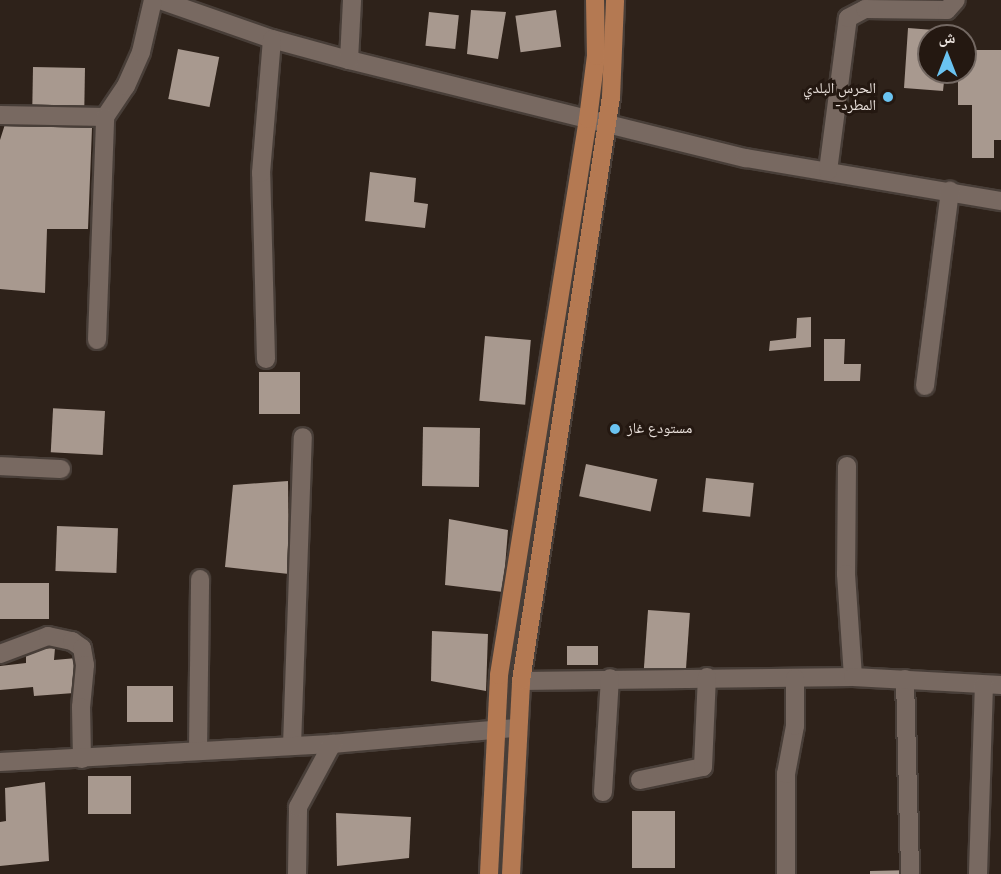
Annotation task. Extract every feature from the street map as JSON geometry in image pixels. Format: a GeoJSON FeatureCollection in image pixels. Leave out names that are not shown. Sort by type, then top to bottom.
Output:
{"type":"FeatureCollection","features":[{"type":"Feature","properties":{"kind":"main road"},"geometry":{"type":"LineString","coordinates":[[489,874],[493,728],[588,119],[596,56],[595,0]]}},
{"type":"Feature","properties":{"kind":"main road"},"geometry":{"type":"LineString","coordinates":[[511,874],[516,728],[521,681],[540,546],[607,125],[615,53],[615,0]]}},
{"type":"Feature","properties":{"kind":"main road"},"geometry":{"type":"LineString","coordinates":[[521,543],[540,546]]}},
{"type":"Feature","properties":{"kind":"street"},"geometry":{"type":"LineString","coordinates":[[97,340],[105,117],[126,86],[141,52],[153,0]]}},
{"type":"Feature","properties":{"kind":"street"},"geometry":{"type":"LineString","coordinates":[[160,0],[272,39],[607,125],[746,158],[1001,201]]}},
{"type":"Feature","properties":{"kind":"street"},"geometry":{"type":"LineString","coordinates":[[349,60],[352,0]]}},
{"type":"Feature","properties":{"kind":"street"},"geometry":{"type":"LineString","coordinates":[[828,171],[848,18],[865,9],[947,10],[956,0]]}},
{"type":"Feature","properties":{"kind":"street"},"geometry":{"type":"LineString","coordinates":[[266,359],[261,173],[272,39]]}},
{"type":"Feature","properties":{"kind":"street"},"geometry":{"type":"LineString","coordinates":[[0,115],[105,117]]}},
{"type":"Feature","properties":{"kind":"street"},"geometry":{"type":"LineString","coordinates":[[925,386],[950,191]]}},
{"type":"Feature","properties":{"kind":"street"},"geometry":{"type":"LineString","coordinates":[[292,746],[303,436]]}},
{"type":"Feature","properties":{"kind":"street"},"geometry":{"type":"LineString","coordinates":[[0,466],[61,469]]}},
{"type":"Feature","properties":{"kind":"street"},"geometry":{"type":"LineString","coordinates":[[847,466],[846,574],[854,676]]}},
{"type":"Feature","properties":{"kind":"street"},"geometry":{"type":"LineString","coordinates":[[198,752],[200,579]]}},
{"type":"Feature","properties":{"kind":"street"},"geometry":{"type":"LineString","coordinates":[[0,654],[48,636],[72,641],[82,648],[82,759]]}},
{"type":"Feature","properties":{"kind":"street"},"geometry":{"type":"LineString","coordinates":[[521,681],[854,676],[993,685],[978,874]]}},
{"type":"Feature","properties":{"kind":"street"},"geometry":{"type":"LineString","coordinates":[[640,780],[704,767],[707,677]]}},
{"type":"Feature","properties":{"kind":"street"},"geometry":{"type":"LineString","coordinates":[[603,792],[610,678]]}},
{"type":"Feature","properties":{"kind":"street"},"geometry":{"type":"LineString","coordinates":[[786,874],[786,774],[795,726],[795,678]]}},
{"type":"Feature","properties":{"kind":"street"},"geometry":{"type":"LineString","coordinates":[[905,678],[910,874]]}},
{"type":"Feature","properties":{"kind":"street"},"geometry":{"type":"LineString","coordinates":[[0,762],[332,744],[493,728],[516,728]]}},
{"type":"Feature","properties":{"kind":"street"},"geometry":{"type":"LineString","coordinates":[[297,874],[298,807],[332,744]]}},
{"type":"Feature","properties":{"kind":"building"},"geometry":{"type":"Polygon","coordinates":[[[471,10],[506,12],[498,59],[467,54],[471,10]]]}},
{"type":"Feature","properties":{"kind":"building"},"geometry":{"type":"Polygon","coordinates":[[[556,10],[561,47],[521,52],[515,16],[556,10]]]}},
{"type":"Feature","properties":{"kind":"building"},"geometry":{"type":"Polygon","coordinates":[[[429,12],[459,15],[455,49],[425,46],[429,12]]]}},
{"type":"Feature","properties":{"kind":"building"},"geometry":{"type":"Polygon","coordinates":[[[908,28],[917,29],[917,84],[944,84],[943,91],[904,88],[908,28]]]}},
{"type":"Feature","properties":{"kind":"building"},"geometry":{"type":"Polygon","coordinates":[[[178,49],[219,57],[209,107],[168,99],[178,49]]]}},
{"type":"Feature","properties":{"kind":"building"},"geometry":{"type":"Polygon","coordinates":[[[977,50],[1001,50],[1001,140],[994,140],[994,158],[972,158],[972,105],[958,105],[958,84],[977,84],[977,50]]]}},
{"type":"Feature","properties":{"kind":"building"},"geometry":{"type":"Polygon","coordinates":[[[33,67],[85,68],[84,111],[32,110],[33,67]]]}},
{"type":"Feature","properties":{"kind":"building"},"geometry":{"type":"Polygon","coordinates":[[[6,121],[92,128],[88,229],[47,229],[45,293],[0,289],[0,140],[6,121]]]}},
{"type":"Feature","properties":{"kind":"building"},"geometry":{"type":"Polygon","coordinates":[[[370,172],[416,178],[414,202],[428,204],[425,228],[365,221],[370,172]]]}},
{"type":"Feature","properties":{"kind":"building"},"geometry":{"type":"Polygon","coordinates":[[[811,317],[811,347],[769,351],[770,341],[796,338],[797,318],[811,317]]]}},
{"type":"Feature","properties":{"kind":"building"},"geometry":{"type":"Polygon","coordinates":[[[485,336],[531,340],[525,405],[479,401],[485,336]]]}},
{"type":"Feature","properties":{"kind":"building"},"geometry":{"type":"Polygon","coordinates":[[[824,339],[845,339],[844,364],[861,364],[860,381],[824,381],[824,339]]]}},
{"type":"Feature","properties":{"kind":"building"},"geometry":{"type":"Polygon","coordinates":[[[259,372],[300,372],[300,414],[259,414],[259,372]]]}},
{"type":"Feature","properties":{"kind":"building"},"geometry":{"type":"Polygon","coordinates":[[[53,408],[105,411],[103,455],[51,452],[53,408]]]}},
{"type":"Feature","properties":{"kind":"building"},"geometry":{"type":"Polygon","coordinates":[[[423,427],[480,428],[479,487],[422,486],[423,427]]]}},
{"type":"Feature","properties":{"kind":"building"},"geometry":{"type":"Polygon","coordinates":[[[586,464],[657,479],[651,511],[579,496],[586,464]]]}},
{"type":"Feature","properties":{"kind":"building"},"geometry":{"type":"Polygon","coordinates":[[[706,478],[754,483],[750,517],[702,512],[706,478]]]}},
{"type":"Feature","properties":{"kind":"building"},"geometry":{"type":"Polygon","coordinates":[[[288,481],[289,574],[225,567],[233,485],[288,481]]]}},
{"type":"Feature","properties":{"kind":"building"},"geometry":{"type":"Polygon","coordinates":[[[449,519],[508,530],[503,592],[445,585],[449,519]]]}},
{"type":"Feature","properties":{"kind":"building"},"geometry":{"type":"Polygon","coordinates":[[[57,526],[118,528],[116,573],[55,571],[57,526]]]}},
{"type":"Feature","properties":{"kind":"building"},"geometry":{"type":"Polygon","coordinates":[[[0,583],[49,583],[49,619],[0,619],[0,583]]]}},
{"type":"Feature","properties":{"kind":"building"},"geometry":{"type":"Polygon","coordinates":[[[648,610],[690,613],[686,675],[644,672],[648,610]]]}},
{"type":"Feature","properties":{"kind":"building"},"geometry":{"type":"Polygon","coordinates":[[[432,631],[488,634],[486,691],[431,681],[432,631]]]}},
{"type":"Feature","properties":{"kind":"building"},"geometry":{"type":"Polygon","coordinates":[[[567,646],[598,646],[598,665],[567,665],[567,646]]]}},
{"type":"Feature","properties":{"kind":"building"},"geometry":{"type":"Polygon","coordinates":[[[55,648],[54,660],[77,658],[74,693],[34,696],[33,687],[0,690],[0,666],[26,663],[26,650],[55,648]]]}},
{"type":"Feature","properties":{"kind":"building"},"geometry":{"type":"Polygon","coordinates":[[[127,686],[173,686],[173,722],[127,722],[127,686]]]}},
{"type":"Feature","properties":{"kind":"building"},"geometry":{"type":"Polygon","coordinates":[[[88,776],[131,776],[131,814],[88,814],[88,776]]]}},
{"type":"Feature","properties":{"kind":"building"},"geometry":{"type":"Polygon","coordinates":[[[45,782],[49,861],[0,866],[0,822],[6,821],[5,788],[45,782]]]}},
{"type":"Feature","properties":{"kind":"building"},"geometry":{"type":"Polygon","coordinates":[[[632,811],[675,811],[675,868],[632,868],[632,811]]]}},
{"type":"Feature","properties":{"kind":"building"},"geometry":{"type":"Polygon","coordinates":[[[336,813],[411,817],[409,858],[337,866],[336,813]]]}},
{"type":"Feature","properties":{"kind":"building"},"geometry":{"type":"Polygon","coordinates":[[[913,870],[913,874],[870,874],[870,871],[913,870]]]}},
{"type":"Feature","properties":{"kind":"place","name":"الحرس البلدي -المطرد"},"geometry":{"type":"Point","coordinates":[888,97]}},
{"type":"Feature","properties":{"kind":"place","name":"مستودع غاز"},"geometry":{"type":"Point","coordinates":[615,429]}}]}
